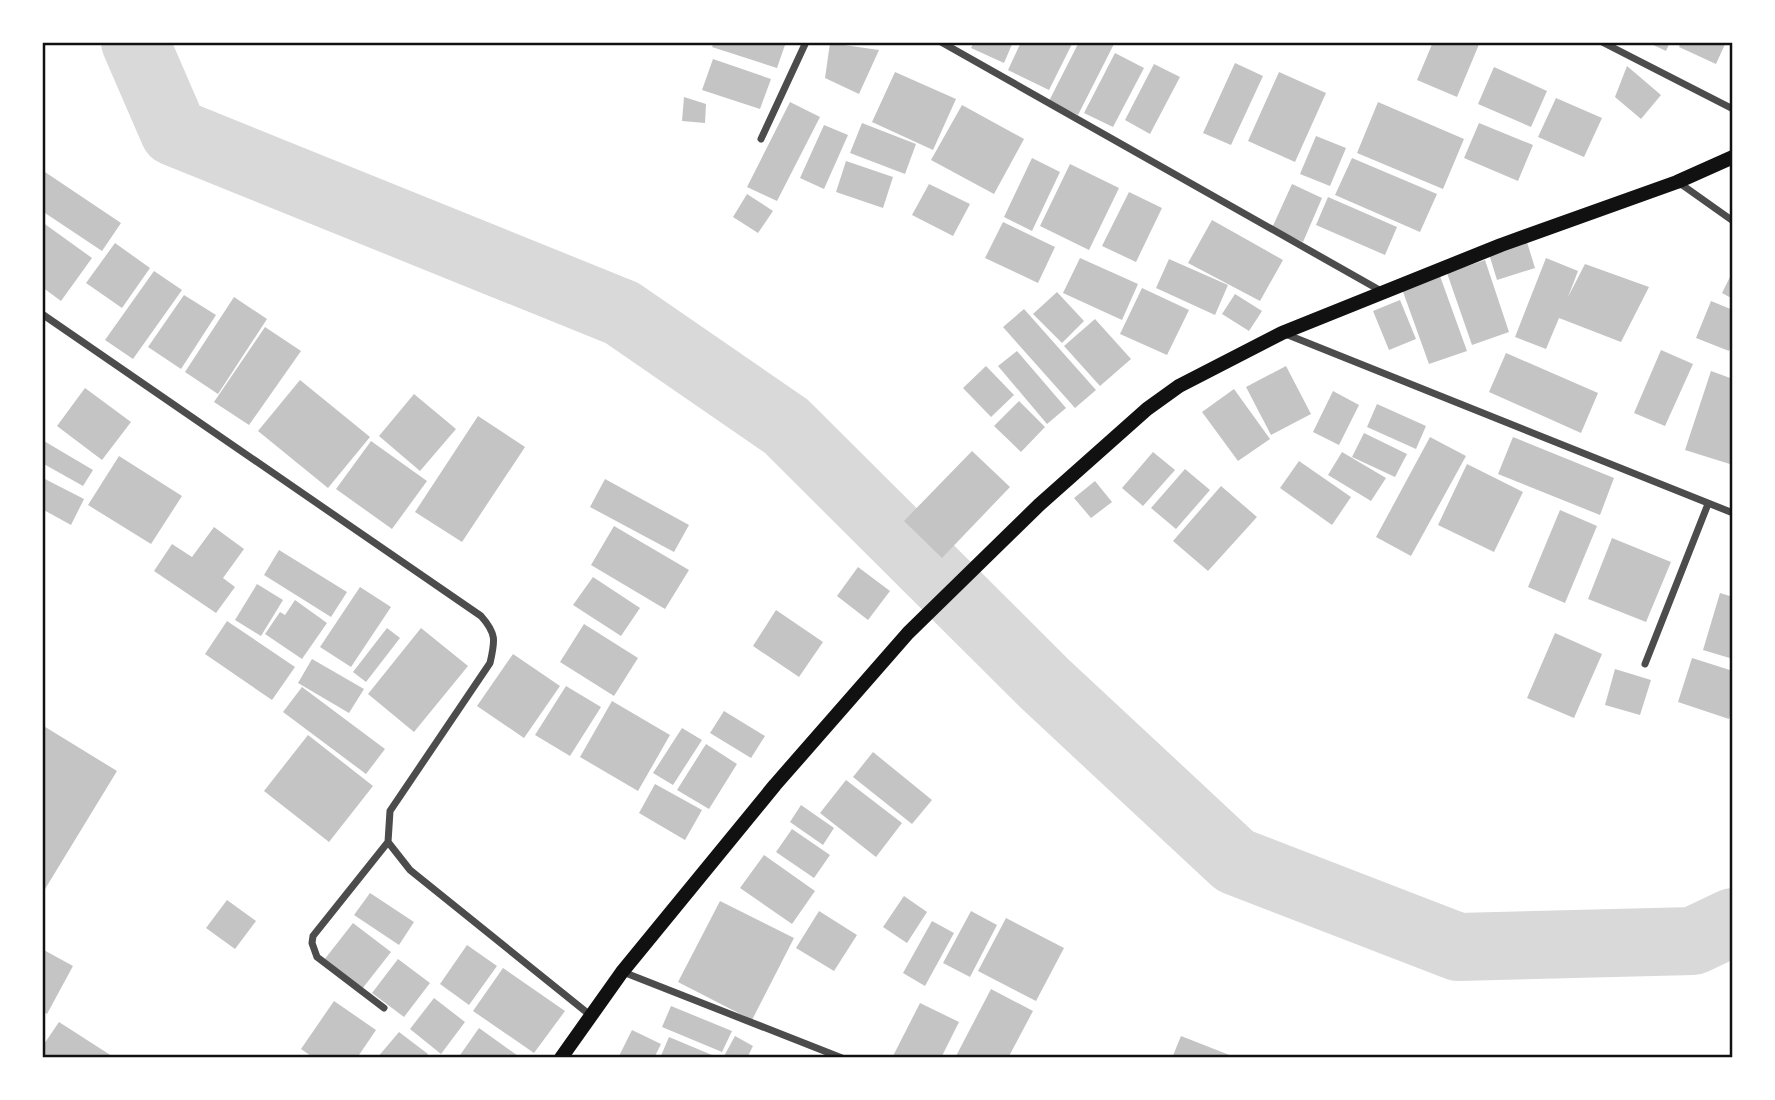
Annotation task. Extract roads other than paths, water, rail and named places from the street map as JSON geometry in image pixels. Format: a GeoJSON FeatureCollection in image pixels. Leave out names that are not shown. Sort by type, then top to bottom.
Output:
{"type":"FeatureCollection","features":[{"type":"Feature","properties":{"kind":"main road"},"geometry":{"type":"LineString","coordinates":[[561,1058],[622,972],[775,785],[908,633],[1039,505],[1147,410],[1179,386],[1282,333],[1501,245],[1677,182],[1733,157]]}},
{"type":"Feature","properties":{"kind":"street"},"geometry":{"type":"LineString","coordinates":[[761,138],[806,42]]}},
{"type":"Feature","properties":{"kind":"street"},"geometry":{"type":"LineString","coordinates":[[941,42],[1384,292]]}},
{"type":"Feature","properties":{"kind":"street"},"geometry":{"type":"LineString","coordinates":[[1602,42],[1733,109]]}},
{"type":"Feature","properties":{"kind":"street"},"geometry":{"type":"LineString","coordinates":[[1677,182],[1733,221]]}},
{"type":"Feature","properties":{"kind":"street"},"geometry":{"type":"LineString","coordinates":[[42,314],[481,616],[493,629],[494,645],[490,663],[390,811],[387,842],[313,936],[312,943],[317,957],[384,1008]]}},
{"type":"Feature","properties":{"kind":"street"},"geometry":{"type":"LineString","coordinates":[[1282,333],[1733,513]]}},
{"type":"Feature","properties":{"kind":"street"},"geometry":{"type":"LineString","coordinates":[[1645,664],[1708,504]]}},
{"type":"Feature","properties":{"kind":"street"},"geometry":{"type":"LineString","coordinates":[[387,842],[410,870],[590,1015]]}},
{"type":"Feature","properties":{"kind":"street"},"geometry":{"type":"LineString","coordinates":[[622,972],[842,1058]]}},
{"type":"Feature","properties":{"kind":"waterway"},"geometry":{"type":"LineString","coordinates":[[135,42],[174,132],[622,313],[786,426],[1044,683],[1235,861],[1458,947],[1693,941],[1733,922]]}}]}
